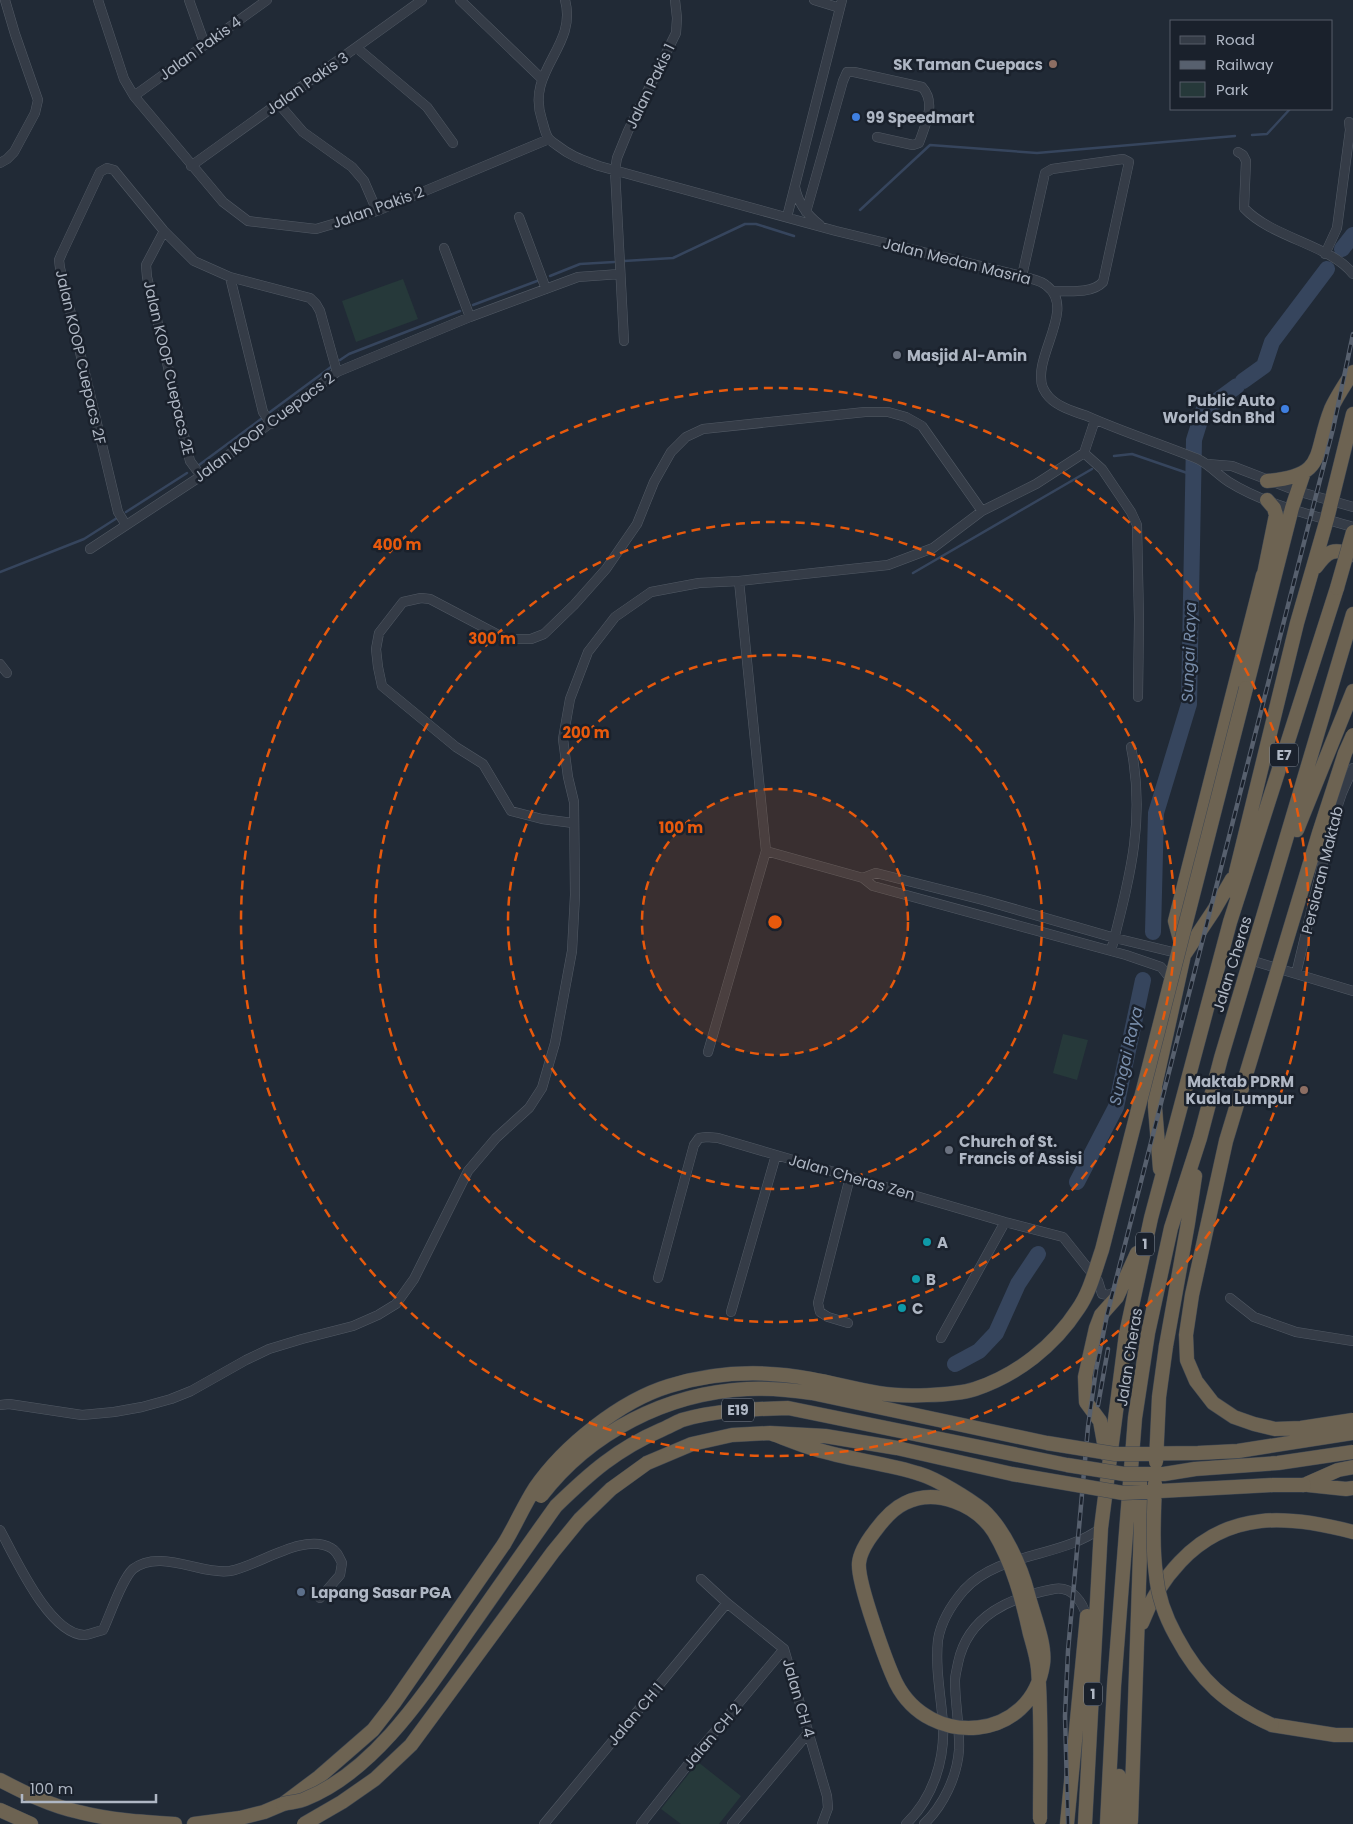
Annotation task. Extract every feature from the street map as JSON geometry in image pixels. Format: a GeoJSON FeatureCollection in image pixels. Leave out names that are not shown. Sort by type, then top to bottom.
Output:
{"type":"FeatureCollection","features":[{"type":"Feature","properties":{"kind":"highway"},"geometry":{"type":"LineString","coordinates":[[1267,481],[1294,477],[1304,472],[1313,464],[1319,454],[1331,409],[1353,372]]}},
{"type":"Feature","properties":{"kind":"highway"},"geometry":{"type":"LineString","coordinates":[[1230,922],[1236,872],[1296,623],[1327,519],[1353,414]]}},
{"type":"Feature","properties":{"kind":"highway"},"geometry":{"type":"LineString","coordinates":[[504,1544],[535,1488],[558,1461],[588,1431],[612,1414],[668,1386],[702,1378],[741,1373],[778,1374],[879,1393],[910,1395],[942,1394],[974,1390],[1007,1375],[1038,1356],[1078,1309],[1089,1288],[1117,1197],[1129,1142],[1256,644],[1292,508],[1304,472]]}},
{"type":"Feature","properties":{"kind":"highway"},"geometry":{"type":"LineString","coordinates":[[1184,955],[1175,921],[1263,575],[1276,515],[1274,508],[1268,500]]}},
{"type":"Feature","properties":{"kind":"highway","name":"E7"},"geometry":{"type":"LineString","coordinates":[[1230,922],[1337,588],[1353,532]]}},
{"type":"Feature","properties":{"kind":"highway"},"geometry":{"type":"LineString","coordinates":[[1312,574],[1323,557],[1331,552],[1340,550],[1353,555]]}},
{"type":"Feature","properties":{"kind":"highway"},"geometry":{"type":"LineString","coordinates":[[1256,644],[1263,575]]}},
{"type":"Feature","properties":{"kind":"highway","name":"E7"},"geometry":{"type":"LineString","coordinates":[[1265,910],[1353,614]]}},
{"type":"Feature","properties":{"kind":"highway"},"geometry":{"type":"LineString","coordinates":[[1265,910],[1352,694]]}},
{"type":"Feature","properties":{"kind":"highway"},"geometry":{"type":"LineString","coordinates":[[1353,735],[1345,753],[1322,824],[1226,1141],[1192,1295],[1186,1336],[1187,1360],[1196,1381],[1213,1403],[1234,1417],[1275,1429],[1301,1428],[1353,1420]]}},
{"type":"Feature","properties":{"kind":"highway"},"geometry":{"type":"LineString","coordinates":[[1161,1178],[1155,1086],[1184,955],[1218,904],[1236,872]]}},
{"type":"Feature","properties":{"kind":"highway","name":"Jalan Cheras"},"geometry":{"type":"LineString","coordinates":[[1107,1824],[1114,1686],[1135,1418],[1148,1333],[1171,1228],[1200,1138],[1265,910]]}},
{"type":"Feature","properties":{"kind":"highway","name":"Jalan Cheras"},"geometry":{"type":"LineString","coordinates":[[1085,1824],[1101,1528],[1126,1334],[1150,1218],[1230,922]]}},
{"type":"Feature","properties":{"kind":"highway"},"geometry":{"type":"LineString","coordinates":[[1200,1138],[1159,1397],[1154,1536],[1156,1576],[1164,1612],[1181,1646],[1199,1674],[1246,1713],[1272,1725],[1335,1736],[1353,1735]]}},
{"type":"Feature","properties":{"kind":"highway"},"geometry":{"type":"LineString","coordinates":[[1109,1472],[1100,1421],[1086,1402],[1085,1377],[1096,1328],[1101,1315],[1121,1289],[1150,1218]]}},
{"type":"Feature","properties":{"kind":"highway"},"geometry":{"type":"LineString","coordinates":[[283,1804],[319,1777],[373,1730],[394,1703],[504,1544],[551,1484],[600,1438],[638,1416],[673,1403],[707,1394],[747,1389],[812,1393],[1047,1442],[1116,1454],[1198,1454],[1238,1451],[1353,1433]]}},
{"type":"Feature","properties":{"kind":"highway","name":"E19"},"geometry":{"type":"LineString","coordinates":[[194,1824],[240,1818],[264,1812],[283,1804],[304,1800],[349,1773],[388,1738],[418,1702],[556,1506],[582,1480],[613,1455],[646,1436],[681,1421],[714,1413],[750,1409],[788,1408],[1067,1465],[1124,1474],[1164,1474],[1195,1469],[1278,1463],[1353,1452]]}},
{"type":"Feature","properties":{"kind":"highway"},"geometry":{"type":"LineString","coordinates":[[1124,1822],[1137,1638],[1141,1525],[1135,1418]]}},
{"type":"Feature","properties":{"kind":"highway"},"geometry":{"type":"LineString","coordinates":[[770,1433],[816,1449],[923,1475],[957,1493],[984,1511],[997,1528],[1013,1552],[1026,1585],[1044,1660],[1040,1681],[1036,1689],[1032,1697],[1006,1720],[996,1725],[968,1728],[950,1725],[935,1721],[916,1711],[897,1684],[861,1584],[859,1564],[864,1549],[885,1517],[904,1503],[924,1497],[954,1500],[979,1514],[993,1531],[1016,1577],[1038,1666],[1038,1684],[1039,1692],[1040,1710],[1040,1822]]}},
{"type":"Feature","properties":{"kind":"highway","name":"E19"},"geometry":{"type":"LineString","coordinates":[[304,1824],[342,1802],[375,1779],[411,1745],[553,1552],[580,1519],[611,1489],[647,1463],[692,1444],[732,1436],[770,1433],[825,1436],[896,1448],[1012,1474],[1123,1493],[1304,1485],[1338,1470],[1353,1467]]}},
{"type":"Feature","properties":{"kind":"highway"},"geometry":{"type":"LineString","coordinates":[[1304,1485],[1353,1488]]}},
{"type":"Feature","properties":{"kind":"highway"},"geometry":{"type":"LineString","coordinates":[[1137,1638],[1148,1605],[1160,1584],[1200,1543],[1222,1530],[1246,1522],[1273,1520],[1330,1526],[1353,1532]]}},
{"type":"Feature","properties":{"kind":"highway"},"geometry":{"type":"LineString","coordinates":[[1067,1824],[1089,1593],[1098,1565]]}},
{"type":"Feature","properties":{"kind":"highway"},"geometry":{"type":"LineString","coordinates":[[1112,1741],[1119,1770],[1124,1822]]}},
{"type":"Feature","properties":{"kind":"highway"},"geometry":{"type":"LineString","coordinates":[[0,1780],[31,1796],[78,1812],[126,1821],[175,1824]]}},
{"type":"Feature","properties":{"kind":"highway"},"geometry":{"type":"LineString","coordinates":[[0,1810],[31,1824]]}},
{"type":"Feature","properties":{"kind":"street"},"geometry":{"type":"LineString","coordinates":[[0,163],[14,152],[35,113],[38,100],[5,0]]}},
{"type":"Feature","properties":{"kind":"street","name":"Jalan Pakis 2"},"geometry":{"type":"LineString","coordinates":[[98,0],[124,80],[134,96],[222,202],[248,221],[316,229],[376,211],[549,139]]}},
{"type":"Feature","properties":{"kind":"street"},"geometry":{"type":"LineString","coordinates":[[189,0],[205,44]]}},
{"type":"Feature","properties":{"kind":"street","name":"Jalan Pakis 4"},"geometry":{"type":"LineString","coordinates":[[134,96],[267,0]]}},
{"type":"Feature","properties":{"kind":"street","name":"Jalan Pakis 3"},"geometry":{"type":"LineString","coordinates":[[191,166],[422,0]]}},
{"type":"Feature","properties":{"kind":"street"},"geometry":{"type":"LineString","coordinates":[[460,0],[542,79]]}},
{"type":"Feature","properties":{"kind":"street"},"geometry":{"type":"LineString","coordinates":[[549,139],[541,116],[538,97],[542,79],[567,28],[568,10],[566,0]]}},
{"type":"Feature","properties":{"kind":"street","name":"Jalan Pakis 1"},"geometry":{"type":"LineString","coordinates":[[624,342],[615,170],[617,158],[628,131],[676,33],[675,0]]}},
{"type":"Feature","properties":{"kind":"street"},"geometry":{"type":"LineString","coordinates":[[787,218],[841,4],[814,0]]}},
{"type":"Feature","properties":{"kind":"street"},"geometry":{"type":"LineString","coordinates":[[357,48],[427,107],[453,143]]}},
{"type":"Feature","properties":{"kind":"street"},"geometry":{"type":"LineString","coordinates":[[806,212],[847,72],[922,87],[928,94],[930,109],[919,143],[913,145],[877,137]]}},
{"type":"Feature","properties":{"kind":"street"},"geometry":{"type":"LineString","coordinates":[[278,103],[303,132],[352,167],[364,181],[376,211]]}},
{"type":"Feature","properties":{"kind":"street"},"geometry":{"type":"LineString","coordinates":[[1325,254],[1338,228],[1350,130],[1349,122]]}},
{"type":"Feature","properties":{"kind":"street","name":"Jalan Medan Masria"},"geometry":{"type":"LineString","coordinates":[[549,139],[571,156],[615,170],[824,228],[1022,276],[1046,284],[1052,291]]}},
{"type":"Feature","properties":{"kind":"street"},"geometry":{"type":"LineString","coordinates":[[1238,152],[1243,155],[1246,161],[1244,208],[1252,216],[1280,233],[1338,260],[1353,262]]}},
{"type":"Feature","properties":{"kind":"street"},"geometry":{"type":"LineString","coordinates":[[1022,276],[1044,173],[1052,169],[1123,159],[1129,162],[1103,282],[1092,289],[1052,291],[1055,297],[1057,316],[1042,365],[1041,378],[1043,388],[1049,398],[1095,420],[1198,459],[1207,464],[1228,482],[1268,500],[1353,527]]}},
{"type":"Feature","properties":{"kind":"street","name":"Jalan KOOP Cuepacs 2F"},"geometry":{"type":"LineString","coordinates":[[126,525],[118,512],[59,260],[100,172],[107,168],[114,170],[164,231]]}},
{"type":"Feature","properties":{"kind":"street"},"geometry":{"type":"LineString","coordinates":[[795,187],[798,199],[806,212],[824,228]]}},
{"type":"Feature","properties":{"kind":"street"},"geometry":{"type":"LineString","coordinates":[[519,217],[546,288]]}},
{"type":"Feature","properties":{"kind":"street"},"geometry":{"type":"LineString","coordinates":[[164,231],[194,261],[230,277],[310,298],[320,311],[337,372]]}},
{"type":"Feature","properties":{"kind":"street","name":"Jalan KOOP Cuepacs 2E"},"geometry":{"type":"LineString","coordinates":[[164,231],[146,265],[146,277],[190,461],[201,476]]}},
{"type":"Feature","properties":{"kind":"street"},"geometry":{"type":"LineString","coordinates":[[444,248],[470,317]]}},
{"type":"Feature","properties":{"kind":"street"},"geometry":{"type":"LineString","coordinates":[[1338,260],[1353,274]]}},
{"type":"Feature","properties":{"kind":"street","name":"Jalan KOOP Cuepacs 2"},"geometry":{"type":"LineString","coordinates":[[90,549],[201,476],[337,372],[546,288],[578,277],[620,274]]}},
{"type":"Feature","properties":{"kind":"street"},"geometry":{"type":"LineString","coordinates":[[230,277],[263,412],[271,424]]}},
{"type":"Feature","properties":{"kind":"street"},"geometry":{"type":"LineString","coordinates":[[573,824],[511,811],[483,764],[456,747],[382,686],[376,649],[379,633],[403,602],[430,599],[506,639],[531,639],[544,634],[606,569],[637,524],[654,482],[671,452],[686,436],[703,429],[865,412],[888,412],[906,417],[922,426],[982,512]]}},
{"type":"Feature","properties":{"kind":"street"},"geometry":{"type":"LineString","coordinates":[[0,1405],[9,1404],[82,1415],[142,1407],[171,1399],[190,1391],[269,1349],[302,1338],[353,1326],[378,1315],[396,1304],[414,1279],[468,1171],[496,1138],[529,1108],[542,1088],[555,1043],[572,951],[575,895],[574,802],[568,778],[563,739],[570,699],[588,652],[615,618],[651,592],[699,583],[739,581],[888,565],[933,548],[982,512],[1036,484],[1084,453],[1095,420]]}},
{"type":"Feature","properties":{"kind":"street"},"geometry":{"type":"LineString","coordinates":[[1084,453],[1102,469],[1131,512],[1137,525],[1138,697]]}},
{"type":"Feature","properties":{"kind":"street"},"geometry":{"type":"LineString","coordinates":[[1207,464],[1232,466],[1297,492],[1353,507]]}},
{"type":"Feature","properties":{"kind":"street"},"geometry":{"type":"LineString","coordinates":[[708,1052],[766,851],[739,581]]}},
{"type":"Feature","properties":{"kind":"street"},"geometry":{"type":"LineString","coordinates":[[0,664],[7,673]]}},
{"type":"Feature","properties":{"kind":"street"},"geometry":{"type":"LineString","coordinates":[[1111,951],[1130,876],[1136,837],[1138,799],[1131,748]]}},
{"type":"Feature","properties":{"kind":"street","name":"Persiaran Maktab"},"geometry":{"type":"LineString","coordinates":[[1296,974],[1333,820],[1353,768]]}},
{"type":"Feature","properties":{"kind":"street"},"geometry":{"type":"LineString","coordinates":[[766,851],[863,878],[872,886],[1111,951],[1161,967],[1178,988]]}},
{"type":"Feature","properties":{"kind":"street"},"geometry":{"type":"LineString","coordinates":[[863,878],[876,873],[1184,955]]}},
{"type":"Feature","properties":{"kind":"street"},"geometry":{"type":"LineString","coordinates":[[1250,960],[1353,992]]}},
{"type":"Feature","properties":{"kind":"street","name":"Jalan Cheras Zen"},"geometry":{"type":"LineString","coordinates":[[658,1278],[694,1145],[699,1138],[707,1137],[718,1138],[1005,1222],[1063,1237],[1098,1281]]}},
{"type":"Feature","properties":{"kind":"street"},"geometry":{"type":"LineString","coordinates":[[731,1312],[776,1155]]}},
{"type":"Feature","properties":{"kind":"street"},"geometry":{"type":"LineString","coordinates":[[848,1323],[828,1317],[820,1312],[818,1304],[850,1177]]}},
{"type":"Feature","properties":{"kind":"street"},"geometry":{"type":"LineString","coordinates":[[941,1338],[1005,1222]]}},
{"type":"Feature","properties":{"kind":"street"},"geometry":{"type":"LineString","coordinates":[[1098,1281],[1100,1289],[1106,1295],[1121,1289]]}},
{"type":"Feature","properties":{"kind":"street"},"geometry":{"type":"LineString","coordinates":[[1096,1328],[1102,1305],[1098,1281]]}},
{"type":"Feature","properties":{"kind":"street"},"geometry":{"type":"LineString","coordinates":[[1230,1298],[1254,1317],[1296,1332],[1353,1341]]}},
{"type":"Feature","properties":{"kind":"street"},"geometry":{"type":"LineString","coordinates":[[906,1824],[914,1817],[928,1795],[938,1774],[943,1725],[939,1692],[938,1640],[944,1621],[954,1602],[980,1577],[1073,1543],[1092,1535],[1101,1528]]}},
{"type":"Feature","properties":{"kind":"street"},"geometry":{"type":"LineString","coordinates":[[0,1530],[43,1605],[56,1621],[72,1632],[84,1635],[102,1630],[121,1589],[133,1570],[146,1563],[165,1560],[196,1567],[228,1571],[252,1564],[290,1548],[311,1544],[324,1545],[332,1548],[342,1563],[340,1575],[320,1598]]}},
{"type":"Feature","properties":{"kind":"street","name":"Jalan CH 4"},"geometry":{"type":"LineString","coordinates":[[701,1579],[727,1603],[784,1649],[827,1796],[828,1808],[822,1824]]}},
{"type":"Feature","properties":{"kind":"street"},"geometry":{"type":"LineString","coordinates":[[924,1824],[934,1814],[946,1795],[959,1750],[955,1679],[959,1658],[966,1638],[983,1618],[1004,1604],[1038,1592],[1061,1588],[1074,1594],[1085,1609],[1087,1618]]}},
{"type":"Feature","properties":{"kind":"street","name":"Jalan CH 1"},"geometry":{"type":"LineString","coordinates":[[544,1824],[727,1603]]}},
{"type":"Feature","properties":{"kind":"street","name":"Jalan CH 2"},"geometry":{"type":"LineString","coordinates":[[640,1824],[784,1649]]}},
{"type":"Feature","properties":{"kind":"street"},"geometry":{"type":"LineString","coordinates":[[732,1824],[809,1732]]}},
{"type":"Feature","properties":{"kind":"green space"},"geometry":{"type":"Polygon","coordinates":[[[403,279],[418,319],[356,342],[342,301],[403,279]]]}},
{"type":"Feature","properties":{"kind":"green space"},"geometry":{"type":"Polygon","coordinates":[[[1063,1034],[1088,1040],[1077,1080],[1053,1073],[1063,1034]]]}},
{"type":"Feature","properties":{"kind":"green space"},"geometry":{"type":"Polygon","coordinates":[[[698,1762],[741,1796],[719,1824],[681,1824],[661,1809],[698,1762]]]}},
{"type":"Feature","properties":{"kind":"waterway"},"geometry":{"type":"LineString","coordinates":[[1252,135],[1267,134],[1289,110]]}},
{"type":"Feature","properties":{"kind":"waterway"},"geometry":{"type":"LineString","coordinates":[[860,210],[930,145],[1037,153],[1235,136]]}},
{"type":"Feature","properties":{"kind":"waterway"},"geometry":{"type":"LineString","coordinates":[[624,261],[673,258],[745,224],[756,224],[794,236]]}},
{"type":"Feature","properties":{"kind":"waterway","name":"Sungai Raya"},"geometry":{"type":"LineString","coordinates":[[1342,249],[1353,235]]}},
{"type":"Feature","properties":{"kind":"waterway"},"geometry":{"type":"LineString","coordinates":[[550,276],[580,264],[614,262]]}},
{"type":"Feature","properties":{"kind":"waterway","name":"Sungai Raya"},"geometry":{"type":"LineString","coordinates":[[1243,381],[1264,366],[1272,342],[1327,269]]}},
{"type":"Feature","properties":{"kind":"waterway"},"geometry":{"type":"LineString","coordinates":[[473,305],[537,281]]}},
{"type":"Feature","properties":{"kind":"waterway"},"geometry":{"type":"LineString","coordinates":[[340,360],[349,354],[460,311]]}},
{"type":"Feature","properties":{"kind":"waterway"},"geometry":{"type":"LineString","coordinates":[[270,412],[331,367]]}},
{"type":"Feature","properties":{"kind":"waterway","name":"Sungai Raya"},"geometry":{"type":"LineString","coordinates":[[1153,932],[1156,813],[1189,704],[1194,440],[1203,411],[1237,386]]}},
{"type":"Feature","properties":{"kind":"waterway"},"geometry":{"type":"LineString","coordinates":[[199,465],[261,419]]}},
{"type":"Feature","properties":{"kind":"waterway"},"geometry":{"type":"LineString","coordinates":[[1114,456],[1132,454],[1193,475]]}},
{"type":"Feature","properties":{"kind":"waterway"},"geometry":{"type":"LineString","coordinates":[[913,573],[1092,469]]}},
{"type":"Feature","properties":{"kind":"waterway"},"geometry":{"type":"LineString","coordinates":[[126,512],[187,473]]}},
{"type":"Feature","properties":{"kind":"waterway"},"geometry":{"type":"LineString","coordinates":[[0,572],[84,539],[117,518]]}},
{"type":"Feature","properties":{"kind":"waterway","name":"Sungai Raya"},"geometry":{"type":"LineString","coordinates":[[1077,1182],[1116,1107],[1143,980]]}},
{"type":"Feature","properties":{"kind":"waterway","name":"Sungai Raya"},"geometry":{"type":"LineString","coordinates":[[955,1364],[979,1351],[996,1333],[1018,1284],[1038,1254]]}},
{"type":"Feature","properties":{"kind":"railway"},"geometry":{"type":"LineString","coordinates":[[1068,1824],[1065,1716],[1068,1651],[1088,1427],[1096,1370],[1107,1315],[1333,429],[1353,334]]}},
{"type":"Feature","properties":{"kind":"railway"},"geometry":{"type":"LineString","coordinates":[[1098,1405],[1108,1349]]}},
{"type":"Feature","properties":{"kind":"place","name":"SK Taman Cuepacs"},"geometry":{"type":"Point","coordinates":[1053,64]}},
{"type":"Feature","properties":{"kind":"place","name":"99 Speedmart"},"geometry":{"type":"Point","coordinates":[856,117]}},
{"type":"Feature","properties":{"kind":"place","name":"Masjid Al-Amin"},"geometry":{"type":"Point","coordinates":[897,355]}},
{"type":"Feature","properties":{"kind":"place","name":"Public Auto World Sdn Bhd"},"geometry":{"type":"Point","coordinates":[1285,409]}},
{"type":"Feature","properties":{"kind":"place","name":"Maktab PDRM Kuala Lumpur"},"geometry":{"type":"Point","coordinates":[1304,1090]}},
{"type":"Feature","properties":{"kind":"place","name":"Church of St. Francis of Assisi"},"geometry":{"type":"Point","coordinates":[949,1150]}},
{"type":"Feature","properties":{"kind":"place","name":"A"},"geometry":{"type":"Point","coordinates":[927,1242]}},
{"type":"Feature","properties":{"kind":"place","name":"B"},"geometry":{"type":"Point","coordinates":[916,1279]}},
{"type":"Feature","properties":{"kind":"place","name":"C"},"geometry":{"type":"Point","coordinates":[902,1308]}},
{"type":"Feature","properties":{"kind":"place","name":"Lapang Sasar PGA"},"geometry":{"type":"Point","coordinates":[301,1592]}}]}
